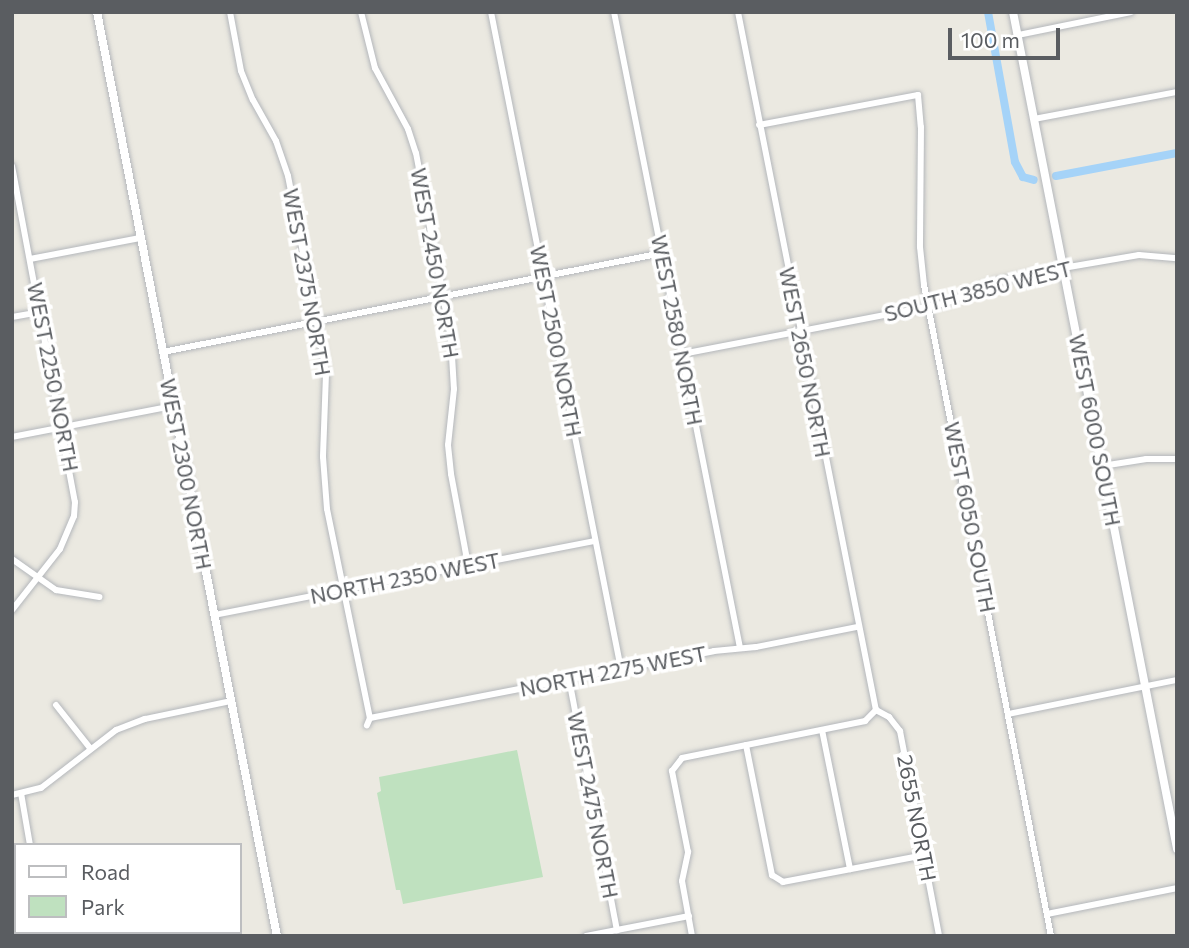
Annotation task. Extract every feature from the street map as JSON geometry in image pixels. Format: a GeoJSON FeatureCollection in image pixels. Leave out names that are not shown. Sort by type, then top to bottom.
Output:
{"type":"FeatureCollection","features":[{"type":"Feature","properties":{"kind":"street","name":"WEST 2300 NORTH"},"geometry":{"type":"LineString","coordinates":[[97,12],[276,936]]}},
{"type":"Feature","properties":{"kind":"street","name":"WEST 2375 NORTH"},"geometry":{"type":"LineString","coordinates":[[230,12],[241,71],[253,100],[276,141],[288,176],[317,322],[326,374],[324,482],[368,722]]}},
{"type":"Feature","properties":{"kind":"street","name":"WEST 2450 NORTH"},"geometry":{"type":"LineString","coordinates":[[361,12],[375,68],[408,128],[416,153],[444,297],[454,364],[448,445],[468,565]]}},
{"type":"Feature","properties":{"kind":"street","name":"WEST 2500 NORTH"},"geometry":{"type":"LineString","coordinates":[[491,12],[621,669]]}},
{"type":"Feature","properties":{"kind":"street","name":"WEST 2580 NORTH"},"geometry":{"type":"LineString","coordinates":[[614,12],[740,648]]}},
{"type":"Feature","properties":{"kind":"street","name":"WEST 2650 NORTH"},"geometry":{"type":"LineString","coordinates":[[738,12],[857,627],[876,710]]}},
{"type":"Feature","properties":{"kind":"street","name":"WEST 6000 SOUTH"},"geometry":{"type":"LineString","coordinates":[[1013,12],[1177,849]]}},
{"type":"Feature","properties":{"kind":"street"},"geometry":{"type":"LineString","coordinates":[[1018,35],[1131,12]]}},
{"type":"Feature","properties":{"kind":"street"},"geometry":{"type":"LineString","coordinates":[[1034,119],[1177,92]]}},
{"type":"Feature","properties":{"kind":"street","name":"WEST 6050 SOUTH"},"geometry":{"type":"LineString","coordinates":[[759,124],[918,95],[921,127],[920,247],[929,306],[1051,936]]}},
{"type":"Feature","properties":{"kind":"street","name":"WEST 2250 NORTH"},"geometry":{"type":"LineString","coordinates":[[12,166],[73,481],[74,516],[60,549],[12,610]]}},
{"type":"Feature","properties":{"kind":"street"},"geometry":{"type":"LineString","coordinates":[[30,259],[140,238]]}},
{"type":"Feature","properties":{"kind":"street"},"geometry":{"type":"LineString","coordinates":[[163,352],[662,253]]}},
{"type":"Feature","properties":{"kind":"street","name":"SOUTH 3850 WEST"},"geometry":{"type":"LineString","coordinates":[[682,354],[929,306],[962,297],[994,282],[1063,268],[1139,256],[1177,258]]}},
{"type":"Feature","properties":{"kind":"street"},"geometry":{"type":"LineString","coordinates":[[12,317],[40,312]]}},
{"type":"Feature","properties":{"kind":"street"},"geometry":{"type":"LineString","coordinates":[[12,437],[173,405]]}},
{"type":"Feature","properties":{"kind":"street"},"geometry":{"type":"LineString","coordinates":[[1102,466],[1146,458],[1177,459]]}},
{"type":"Feature","properties":{"kind":"street","name":"NORTH 2350 WEST"},"geometry":{"type":"LineString","coordinates":[[214,615],[595,541]]}},
{"type":"Feature","properties":{"kind":"street"},"geometry":{"type":"LineString","coordinates":[[12,559],[56,590],[99,597]]}},
{"type":"Feature","properties":{"kind":"street","name":"NORTH 2275 WEST"},"geometry":{"type":"LineString","coordinates":[[368,722],[569,679],[857,627]]}},
{"type":"Feature","properties":{"kind":"street","name":"WEST 2475 NORTH"},"geometry":{"type":"LineString","coordinates":[[569,679],[617,930]]}},
{"type":"Feature","properties":{"kind":"street"},"geometry":{"type":"LineString","coordinates":[[1008,714],[1177,680]]}},
{"type":"Feature","properties":{"kind":"street"},"geometry":{"type":"LineString","coordinates":[[12,795],[41,788],[63,774],[90,748],[116,730],[144,719],[231,701]]}},
{"type":"Feature","properties":{"kind":"street"},"geometry":{"type":"LineString","coordinates":[[56,705],[90,748]]}},
{"type":"Feature","properties":{"kind":"street"},"geometry":{"type":"LineString","coordinates":[[692,936],[682,881],[688,852],[672,771],[682,758],[865,722],[876,710]]}},
{"type":"Feature","properties":{"kind":"street","name":"2655 NORTH"},"geometry":{"type":"LineString","coordinates":[[876,710],[889,717],[900,731],[939,936]]}},
{"type":"Feature","properties":{"kind":"street"},"geometry":{"type":"LineString","coordinates":[[822,730],[850,869]]}},
{"type":"Feature","properties":{"kind":"street"},"geometry":{"type":"LineString","coordinates":[[746,746],[772,875],[783,882],[924,855]]}},
{"type":"Feature","properties":{"kind":"street"},"geometry":{"type":"LineString","coordinates":[[21,793],[30,843]]}},
{"type":"Feature","properties":{"kind":"street"},"geometry":{"type":"LineString","coordinates":[[1047,914],[1177,888]]}},
{"type":"Feature","properties":{"kind":"street"},"geometry":{"type":"LineString","coordinates":[[586,936],[689,916]]}},
{"type":"Feature","properties":{"kind":"green space"},"geometry":{"type":"Polygon","coordinates":[[[517,750],[543,877],[403,904],[400,890],[396,890],[377,793],[381,791],[379,777],[517,750]]]}},
{"type":"Feature","properties":{"kind":"waterway"},"geometry":{"type":"LineString","coordinates":[[988,12],[1015,162],[1023,177],[1034,180]]}},
{"type":"Feature","properties":{"kind":"waterway"},"geometry":{"type":"LineString","coordinates":[[1056,176],[1177,153]]}}]}
